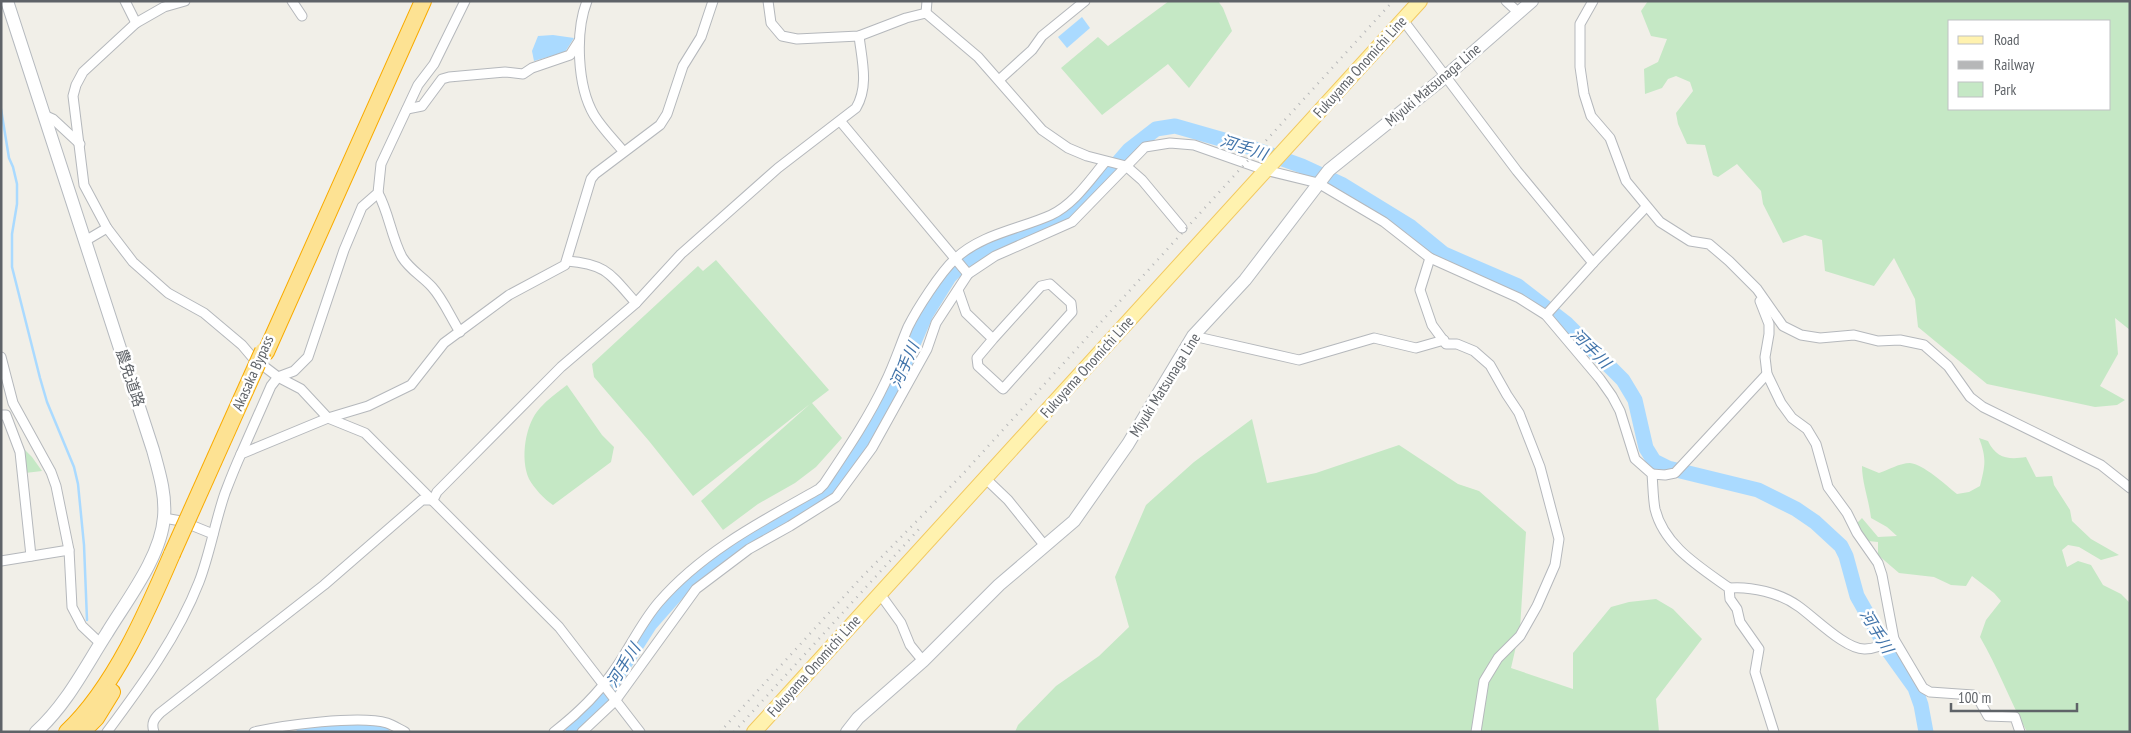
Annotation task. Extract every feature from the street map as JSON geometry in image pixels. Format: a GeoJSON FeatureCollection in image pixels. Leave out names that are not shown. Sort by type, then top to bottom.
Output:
{"type":"FeatureCollection","features":[{"type":"Feature","properties":{"kind":"highway","name":"Akasaka Bypass"},"geometry":{"type":"LineString","coordinates":[[82,732],[96,718],[136,652],[175,555],[261,354],[418,1]]}},
{"type":"Feature","properties":{"kind":"highway","name":"Akasaka Bypass"},"geometry":{"type":"LineString","coordinates":[[261,354],[423,1]]}},
{"type":"Feature","properties":{"kind":"highway","name":"Akasaka Bypass"},"geometry":{"type":"LineString","coordinates":[[67,732],[94,701],[126,652],[175,555]]}},
{"type":"Feature","properties":{"kind":"main road","name":"農免道路"},"geometry":{"type":"LineString","coordinates":[[7,1],[162,480],[164,518],[158,544],[142,576],[81,677],[51,719],[36,732]]}},
{"type":"Feature","properties":{"kind":"main road","name":"Fukuyama Onomichi Line"},"geometry":{"type":"LineString","coordinates":[[754,732],[1420,1]]}},
{"type":"Feature","properties":{"kind":"main road","name":"Miyuki Matsunaga Line"},"geometry":{"type":"LineString","coordinates":[[846,732],[858,718],[923,661],[998,585],[1074,521],[1128,444],[1193,336],[1245,280],[1322,178],[1446,76],[1532,1]]}},
{"type":"Feature","properties":{"kind":"street"},"geometry":{"type":"LineString","coordinates":[[125,1],[136,23]]}},
{"type":"Feature","properties":{"kind":"street"},"geometry":{"type":"LineString","coordinates":[[185,1],[163,8],[136,23],[83,72],[76,85],[73,96],[84,185],[107,228],[133,262],[168,293],[204,313],[242,345],[261,354],[278,377],[301,389],[328,418],[365,434],[559,627],[640,732]]}},
{"type":"Feature","properties":{"kind":"street"},"geometry":{"type":"LineString","coordinates":[[292,1],[302,16]]}},
{"type":"Feature","properties":{"kind":"street"},"geometry":{"type":"LineString","coordinates":[[460,332],[432,287],[415,273],[403,258],[391,231],[384,203],[378,192],[381,164],[418,85],[434,64],[464,1]]}},
{"type":"Feature","properties":{"kind":"street"},"geometry":{"type":"LineString","coordinates":[[587,1],[579,41],[579,59],[592,112],[623,151]]}},
{"type":"Feature","properties":{"kind":"street"},"geometry":{"type":"LineString","coordinates":[[241,454],[328,418],[375,403],[411,385],[444,343],[509,295],[551,274],[567,261],[591,179],[594,174],[623,151],[660,125],[667,114],[676,82],[683,66],[701,37],[713,1]]}},
{"type":"Feature","properties":{"kind":"street"},"geometry":{"type":"LineString","coordinates":[[768,1],[771,23],[782,36],[797,39],[859,36],[906,18],[926,13]]}},
{"type":"Feature","properties":{"kind":"street"},"geometry":{"type":"LineString","coordinates":[[926,13],[927,1]]}},
{"type":"Feature","properties":{"kind":"street"},"geometry":{"type":"LineString","coordinates":[[999,80],[1032,50],[1042,36],[1084,1]]}},
{"type":"Feature","properties":{"kind":"street"},"geometry":{"type":"LineString","coordinates":[[1506,1],[1518,13]]}},
{"type":"Feature","properties":{"kind":"street"},"geometry":{"type":"LineString","coordinates":[[1593,1],[1580,24],[1580,67],[1584,94],[1591,116],[1610,138],[1626,181],[1660,222],[1690,241],[1709,244],[1729,261],[1757,289],[1782,326],[1801,335],[1820,338],[1854,335],[1878,341],[1900,340],[1924,345],[1948,366],[1970,397],[1983,407],[2101,466],[2130,488]]}},
{"type":"Feature","properties":{"kind":"street"},"geometry":{"type":"LineString","coordinates":[[926,13],[978,57],[1042,130],[1068,148],[1107,163],[1125,166],[1142,180],[1182,228]]}},
{"type":"Feature","properties":{"kind":"street"},"geometry":{"type":"LineString","coordinates":[[1403,20],[1518,171],[1593,263]]}},
{"type":"Feature","properties":{"kind":"street"},"geometry":{"type":"LineString","coordinates":[[433,500],[437,492],[561,368],[636,303],[681,254],[771,174],[841,122],[856,108],[863,98],[864,86],[859,36]]}},
{"type":"Feature","properties":{"kind":"street"},"geometry":{"type":"LineString","coordinates":[[407,109],[422,106],[442,79],[505,72],[523,74],[532,68],[570,55],[579,41]]}},
{"type":"Feature","properties":{"kind":"street"},"geometry":{"type":"LineString","coordinates":[[44,115],[53,119],[80,144]]}},
{"type":"Feature","properties":{"kind":"street"},"geometry":{"type":"LineString","coordinates":[[841,122],[967,273]]}},
{"type":"Feature","properties":{"kind":"street"},"geometry":{"type":"LineString","coordinates":[[582,732],[614,699],[696,589],[748,549],[790,526],[836,497],[872,448],[927,349],[936,323],[967,273],[995,256],[1072,222],[1145,146],[1170,143],[1194,145],[1268,168],[1322,178],[1384,222],[1430,258],[1511,294],[1547,314],[1612,396],[1620,411],[1635,459],[1652,474],[1665,475],[1675,473],[1767,374]]}},
{"type":"Feature","properties":{"kind":"street"},"geometry":{"type":"LineString","coordinates":[[554,732],[604,686],[645,620],[673,587],[718,549],[747,529],[819,489],[824,484],[861,428],[885,383],[909,326],[939,279],[964,251],[1002,232],[1051,214],[1064,207],[1107,163]]}},
{"type":"Feature","properties":{"kind":"street"},"geometry":{"type":"LineString","coordinates":[[108,732],[144,682],[177,628],[199,583],[210,552],[213,534],[225,494],[271,386],[278,377],[294,371],[308,357],[344,250],[362,208],[378,192]]}},
{"type":"Feature","properties":{"kind":"street"},"geometry":{"type":"LineString","coordinates":[[1547,314],[1646,207]]}},
{"type":"Feature","properties":{"kind":"street"},"geometry":{"type":"LineString","coordinates":[[85,241],[107,228]]}},
{"type":"Feature","properties":{"kind":"street"},"geometry":{"type":"LineString","coordinates":[[1430,258],[1420,290],[1432,325],[1446,344],[1456,344],[1474,351],[1490,364],[1506,395],[1519,413],[1540,467],[1559,539],[1555,565],[1537,606],[1520,636],[1498,658],[1484,681],[1476,732]]}},
{"type":"Feature","properties":{"kind":"street"},"geometry":{"type":"LineString","coordinates":[[567,261],[589,263],[603,269],[636,303]]}},
{"type":"Feature","properties":{"kind":"street"},"geometry":{"type":"LineString","coordinates":[[1050,284],[1071,303],[1072,312],[1003,389],[978,366],[977,358],[993,339],[1041,286],[1050,284]]}},
{"type":"Feature","properties":{"kind":"street"},"geometry":{"type":"LineString","coordinates":[[1757,289],[1760,305],[1768,324],[1769,334],[1765,358],[1767,374],[1781,403],[1792,418],[1808,429],[1816,444],[1828,487],[1847,513],[1857,532],[1878,563],[1882,575],[1891,641],[1923,688],[1930,692],[1973,695],[1978,698],[1988,716],[2014,717],[2020,732]]}},
{"type":"Feature","properties":{"kind":"street"},"geometry":{"type":"LineString","coordinates":[[958,290],[966,313],[993,339]]}},
{"type":"Feature","properties":{"kind":"street"},"geometry":{"type":"LineString","coordinates":[[1193,336],[1299,360],[1374,338],[1416,348],[1444,340]]}},
{"type":"Feature","properties":{"kind":"street"},"geometry":{"type":"LineString","coordinates":[[181,521],[261,354]]}},
{"type":"Feature","properties":{"kind":"street"},"geometry":{"type":"LineString","coordinates":[[1,357],[13,403],[51,472],[69,550],[72,608],[82,626],[100,643]]}},
{"type":"Feature","properties":{"kind":"street"},"geometry":{"type":"LineString","coordinates":[[1,415],[6,415],[20,452],[31,556]]}},
{"type":"Feature","properties":{"kind":"street"},"geometry":{"type":"LineString","coordinates":[[1652,474],[1655,508],[1660,523],[1675,546],[1729,588],[1736,587],[1777,594],[1796,604],[1850,645],[1864,650],[1880,647],[1891,641]]}},
{"type":"Feature","properties":{"kind":"street"},"geometry":{"type":"LineString","coordinates":[[986,479],[1008,500],[1045,546]]}},
{"type":"Feature","properties":{"kind":"street"},"geometry":{"type":"LineString","coordinates":[[154,732],[153,720],[160,713],[324,585],[422,500],[433,500]]}},
{"type":"Feature","properties":{"kind":"street"},"geometry":{"type":"LineString","coordinates":[[164,518],[181,521],[213,534]]}},
{"type":"Feature","properties":{"kind":"street"},"geometry":{"type":"LineString","coordinates":[[1,560],[69,550]]}},
{"type":"Feature","properties":{"kind":"street"},"geometry":{"type":"LineString","coordinates":[[1729,588],[1730,599],[1737,609],[1740,622],[1759,649],[1755,672],[1774,732]]}},
{"type":"Feature","properties":{"kind":"street"},"geometry":{"type":"LineString","coordinates":[[880,594],[901,623],[910,645],[923,661]]}},
{"type":"Feature","properties":{"kind":"street"},"geometry":{"type":"LineString","coordinates":[[254,732],[297,725],[362,720],[387,723],[405,732]]}},
{"type":"Feature","properties":{"kind":"green space"},"geometry":{"type":"Polygon","coordinates":[[[1169,1],[1218,1],[1223,8],[1232,31],[1189,88],[1168,64],[1102,115],[1061,68],[1098,37],[1108,46],[1169,1]]]}},
{"type":"Feature","properties":{"kind":"green space"},"geometry":{"type":"Polygon","coordinates":[[[1648,1],[2130,1],[2130,330],[2115,318],[2118,354],[2100,386],[2125,400],[2117,405],[2095,407],[1987,384],[1918,327],[1915,299],[1894,258],[1874,286],[1825,271],[1822,240],[1805,235],[1783,243],[1763,204],[1761,191],[1737,164],[1718,177],[1713,175],[1705,145],[1687,144],[1678,124],[1676,113],[1693,91],[1690,82],[1676,76],[1668,79],[1662,88],[1645,94],[1644,69],[1658,62],[1667,39],[1651,36],[1641,11],[1648,1]]]}},
{"type":"Feature","properties":{"kind":"green space"},"geometry":{"type":"Polygon","coordinates":[[[716,260],[829,390],[812,403],[842,438],[816,467],[795,483],[758,504],[723,530],[701,501],[810,404],[693,496],[594,377],[592,364],[698,266],[703,271],[716,260]]]}},
{"type":"Feature","properties":{"kind":"green space"},"geometry":{"type":"Polygon","coordinates":[[[567,385],[602,435],[614,447],[611,462],[553,505],[546,500],[529,479],[525,462],[526,442],[531,423],[540,408],[567,385]]]}},
{"type":"Feature","properties":{"kind":"green space"},"geometry":{"type":"Polygon","coordinates":[[[1252,419],[1267,483],[1316,473],[1399,445],[1458,484],[1479,491],[1526,532],[1520,629],[1511,668],[1573,689],[1573,653],[1611,607],[1629,602],[1656,599],[1673,609],[1702,639],[1656,699],[1659,732],[1015,732],[1018,725],[1056,686],[1099,656],[1129,627],[1115,577],[1146,505],[1194,462],[1252,419]]]}},
{"type":"Feature","properties":{"kind":"green space"},"geometry":{"type":"Polygon","coordinates":[[[1979,438],[1988,441],[1995,451],[2003,456],[2008,458],[2026,457],[2036,477],[2052,476],[2054,485],[2070,510],[2072,521],[2091,539],[2119,555],[2101,560],[2079,547],[2068,545],[2062,550],[2067,567],[2078,561],[2091,565],[2103,585],[2121,594],[2130,603],[2130,732],[2027,732],[1980,637],[1986,620],[2001,601],[1972,576],[1966,586],[1951,585],[1934,577],[1899,573],[1878,555],[1878,542],[1868,541],[1856,524],[1862,518],[1878,537],[1897,536],[1887,527],[1871,518],[1862,466],[1879,473],[1902,464],[1915,464],[1957,494],[1969,492],[1980,486],[1983,473],[1984,457],[1979,438]]]}},
{"type":"Feature","properties":{"kind":"green space"},"geometry":{"type":"Polygon","coordinates":[[[21,446],[32,457],[42,471],[25,473],[21,446]]]}},
{"type":"Feature","properties":{"kind":"water"},"geometry":{"type":"Polygon","coordinates":[[[1082,17],[1090,28],[1067,48],[1058,37],[1082,17]]]}},
{"type":"Feature","properties":{"kind":"water"},"geometry":{"type":"Polygon","coordinates":[[[553,35],[574,38],[565,52],[534,61],[532,51],[538,36],[553,35]]]}},
{"type":"Feature","properties":{"kind":"waterway"},"geometry":{"type":"LineString","coordinates":[[1,109],[9,158],[17,184],[17,204],[12,234],[12,267],[47,402],[74,467],[78,484],[84,545],[87,620]]}},
{"type":"Feature","properties":{"kind":"waterway","name":"河手川"},"geometry":{"type":"LineString","coordinates":[[573,732],[597,707],[650,624],[688,581],[734,547],[825,491],[844,469],[891,395],[926,314],[949,277],[966,260],[996,245],[1044,228],[1066,217],[1083,203],[1129,150],[1156,129],[1175,126],[1252,148],[1302,166],[1341,184],[1411,227],[1444,254],[1518,286],[1567,324],[1623,380],[1635,400],[1646,448],[1654,461],[1668,468],[1758,490],[1796,509],[1815,522],[1841,546],[1846,556],[1857,596],[1887,649],[1915,688],[1921,705],[1926,732]]}},
{"type":"Feature","properties":{"kind":"waterway","name":"河手川"},"geometry":{"type":"LineString","coordinates":[[304,732],[366,727],[382,732]]}},
{"type":"Feature","properties":{"kind":"railway"},"geometry":{"type":"LineString","coordinates":[[720,732],[860,579],[961,476],[1393,1]]}},
{"type":"Feature","properties":{"kind":"railway"},"geometry":{"type":"LineString","coordinates":[[734,732],[920,528]]}}]}
